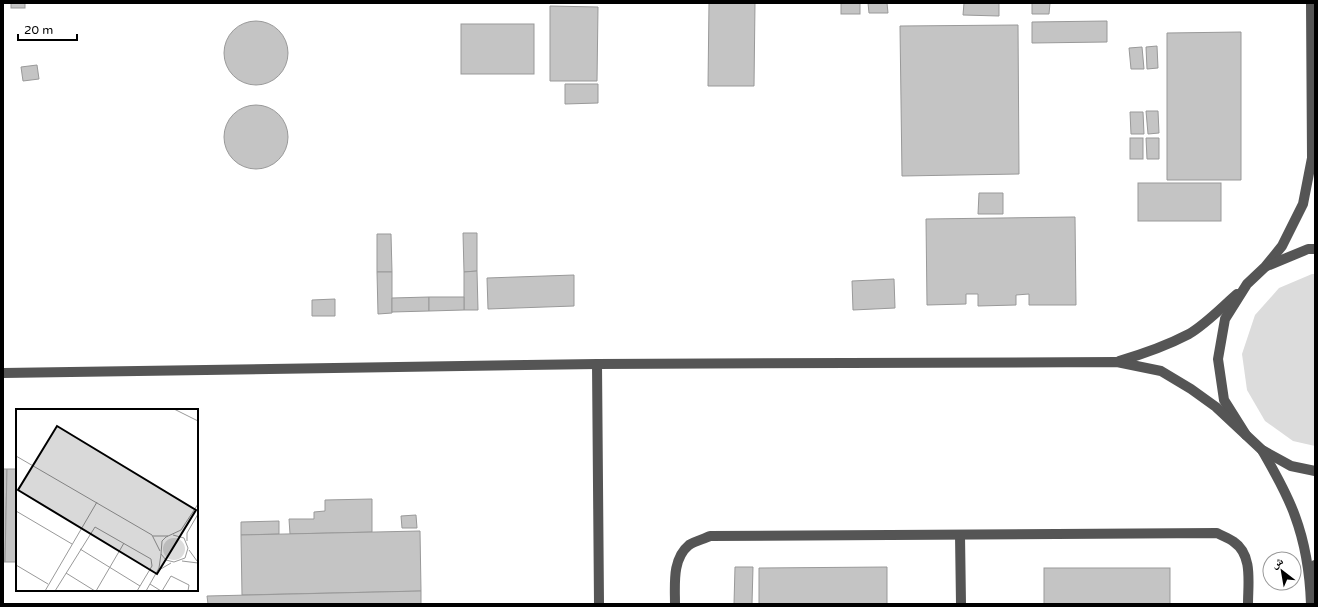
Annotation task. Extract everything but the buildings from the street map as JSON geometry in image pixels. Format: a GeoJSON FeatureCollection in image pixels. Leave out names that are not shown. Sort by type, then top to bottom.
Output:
{"type":"FeatureCollection","features":[{"type":"Feature","properties":{"kind":"street"},"geometry":{"type":"LineString","coordinates":[[1117,362],[1155,350],[1190,333],[1218,311],[1265,267],[1282,246],[1303,204],[1312,158],[1311,3]]}},
{"type":"Feature","properties":{"kind":"street"},"geometry":{"type":"LineString","coordinates":[[1265,267],[1308,248],[1315,248]]}},
{"type":"Feature","properties":{"kind":"street"},"geometry":{"type":"LineString","coordinates":[[1246,435],[1224,400],[1218,359],[1225,319],[1247,284]]}},
{"type":"Feature","properties":{"kind":"street"},"geometry":{"type":"LineString","coordinates":[[3,373],[597,364],[1117,362],[1161,371],[1191,389],[1216,407],[1262,450],[1291,466],[1315,471]]}},
{"type":"Feature","properties":{"kind":"street"},"geometry":{"type":"LineString","coordinates":[[597,364],[599,604]]}},
{"type":"Feature","properties":{"kind":"street"},"geometry":{"type":"LineString","coordinates":[[1262,450],[1281,485],[1295,516],[1307,563],[1311,603]]}},
{"type":"Feature","properties":{"kind":"street"},"geometry":{"type":"LineString","coordinates":[[675,604],[675,573],[680,557],[690,545],[710,536],[1217,533],[1234,542],[1246,555],[1248,604]]}},
{"type":"Feature","properties":{"kind":"street"},"geometry":{"type":"LineString","coordinates":[[960,534],[961,604]]}},
{"type":"Feature","properties":{"kind":"street"},"geometry":{"type":"LineString","coordinates":[[1311,603],[1315,565]]}},
{"type":"Feature","properties":{"kind":"shaded area"},"geometry":{"type":"Polygon","coordinates":[[[1315,274],[1315,446],[1293,441],[1265,421],[1247,390],[1242,354],[1255,315],[1279,288],[1315,274]]]}}]}
